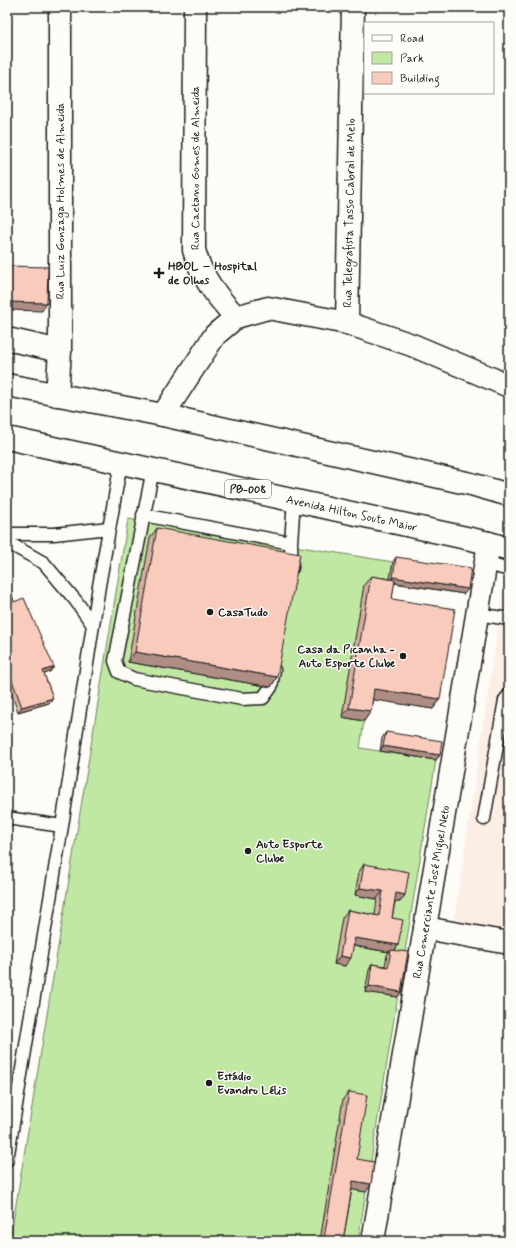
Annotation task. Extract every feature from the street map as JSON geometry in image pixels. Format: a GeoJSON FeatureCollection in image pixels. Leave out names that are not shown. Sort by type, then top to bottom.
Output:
{"type":"FeatureCollection","features":[{"type":"Feature","properties":{"kind":"main road","name":"Rua Luiz Gonzaga Holmes de Almeida"},"geometry":{"type":"LineString","coordinates":[[57,395],[60,351],[60,7]]}},
{"type":"Feature","properties":{"kind":"main road","name":"Rua Caetano Gomes de Almeida"},"geometry":{"type":"LineString","coordinates":[[195,7],[194,250],[198,266],[204,277],[236,317]]}},
{"type":"Feature","properties":{"kind":"main road","name":"Rua Telegrafista Tasso Cabral de Melo"},"geometry":{"type":"LineString","coordinates":[[347,323],[353,7]]}},
{"type":"Feature","properties":{"kind":"main road"},"geometry":{"type":"LineString","coordinates":[[164,415],[215,335],[236,317],[268,308],[347,323],[412,345],[509,386]]}},
{"type":"Feature","properties":{"kind":"main road"},"geometry":{"type":"LineString","coordinates":[[7,339],[60,351]]}},
{"type":"Feature","properties":{"kind":"main road"},"geometry":{"type":"LineString","coordinates":[[7,385],[164,415],[471,484],[509,495]]}},
{"type":"Feature","properties":{"kind":"main road","name":"Avenida Hilton Souto Maior"},"geometry":{"type":"LineString","coordinates":[[7,438],[294,499],[494,552]]}},
{"type":"Feature","properties":{"kind":"main road","name":"Rua Comerciante José Miguel Neto"},"geometry":{"type":"LineString","coordinates":[[373,1241],[477,614],[494,552]]}},
{"type":"Feature","properties":{"kind":"main road"},"geometry":{"type":"LineString","coordinates":[[425,928],[509,943]]}},
{"type":"Feature","properties":{"kind":"lane"},"geometry":{"type":"LineString","coordinates":[[7,1160],[62,826],[93,625],[121,462]]}},
{"type":"Feature","properties":{"kind":"lane"},"geometry":{"type":"LineString","coordinates":[[153,469],[115,661],[119,672],[134,680],[242,699],[262,698],[271,687],[276,656]]}},
{"type":"Feature","properties":{"kind":"lane"},"geometry":{"type":"LineString","coordinates":[[290,579],[293,563],[291,543],[294,499]]}},
{"type":"Feature","properties":{"kind":"lane"},"geometry":{"type":"LineString","coordinates":[[143,515],[291,543]]}},
{"type":"Feature","properties":{"kind":"lane"},"geometry":{"type":"LineString","coordinates":[[7,534],[54,534],[109,528]]}},
{"type":"Feature","properties":{"kind":"lane"},"geometry":{"type":"LineString","coordinates":[[7,542],[44,563],[76,601],[93,625]]}},
{"type":"Feature","properties":{"kind":"lane"},"geometry":{"type":"LineString","coordinates":[[494,552],[509,570]]}},
{"type":"Feature","properties":{"kind":"lane"},"geometry":{"type":"LineString","coordinates":[[477,614],[509,619]]}},
{"type":"Feature","properties":{"kind":"lane"},"geometry":{"type":"LineString","coordinates":[[484,818],[505,700],[509,695]]}},
{"type":"Feature","properties":{"kind":"lane"},"geometry":{"type":"LineString","coordinates":[[7,818],[62,826]]}},
{"type":"Feature","properties":{"kind":"shaded area"},"geometry":{"type":"Polygon","coordinates":[[[507,566],[509,567],[509,936],[453,928],[507,566]]]}},
{"type":"Feature","properties":{"kind":"green space","name":"Auto Esporte Clube"},"geometry":{"type":"Polygon","coordinates":[[[128,519],[393,562],[388,589],[343,717],[364,721],[360,748],[436,760],[358,1241],[10,1241],[128,519]]]}},
{"type":"Feature","properties":{"kind":"building"},"geometry":{"type":"Polygon","coordinates":[[[7,266],[48,267],[47,303],[7,302],[7,266]]]}},
{"type":"Feature","properties":{"kind":"building","name":"CasaTudo"},"geometry":{"type":"Polygon","coordinates":[[[157,528],[300,554],[277,677],[135,652],[157,528]]]}},
{"type":"Feature","properties":{"kind":"building"},"geometry":{"type":"Polygon","coordinates":[[[396,557],[471,568],[468,589],[393,577],[396,557]]]}},
{"type":"Feature","properties":{"kind":"building"},"geometry":{"type":"Polygon","coordinates":[[[371,576],[395,580],[392,599],[455,609],[440,699],[374,689],[371,711],[349,708],[371,576]]]}},
{"type":"Feature","properties":{"kind":"building"},"geometry":{"type":"Polygon","coordinates":[[[7,580],[14,602],[24,598],[54,667],[43,671],[53,698],[22,707],[10,675],[7,677],[7,580]]]}},
{"type":"Feature","properties":{"kind":"building"},"geometry":{"type":"Polygon","coordinates":[[[386,732],[442,741],[440,755],[383,746],[386,732]]]}},
{"type":"Feature","properties":{"kind":"building"},"geometry":{"type":"Polygon","coordinates":[[[364,864],[409,872],[405,895],[396,893],[392,918],[403,920],[398,945],[355,938],[351,958],[340,956],[348,910],[379,916],[383,891],[360,888],[364,864]]]}},
{"type":"Feature","properties":{"kind":"building"},"geometry":{"type":"Polygon","coordinates":[[[391,950],[408,952],[401,992],[369,986],[372,964],[388,967],[391,950]]]}},
{"type":"Feature","properties":{"kind":"building"},"geometry":{"type":"Polygon","coordinates":[[[349,1092],[367,1095],[357,1159],[374,1162],[371,1184],[353,1181],[343,1241],[340,1241],[324,1238],[349,1092]]]}},
{"type":"Feature","properties":{"kind":"place","name":"HBOL – Hospital de Olhos"},"geometry":{"type":"Point","coordinates":[159,273]}},
{"type":"Feature","properties":{"kind":"place","name":"CasaTudo"},"geometry":{"type":"Point","coordinates":[210,612]}},
{"type":"Feature","properties":{"kind":"place","name":"Casa da Picanha - Auto Esporte Clube"},"geometry":{"type":"Point","coordinates":[403,656]}},
{"type":"Feature","properties":{"kind":"place","name":"Auto Esporte Clube"},"geometry":{"type":"Point","coordinates":[248,851]}},
{"type":"Feature","properties":{"kind":"place","name":"Estádio Evandro Lélis"},"geometry":{"type":"Point","coordinates":[209,1083]}}]}
